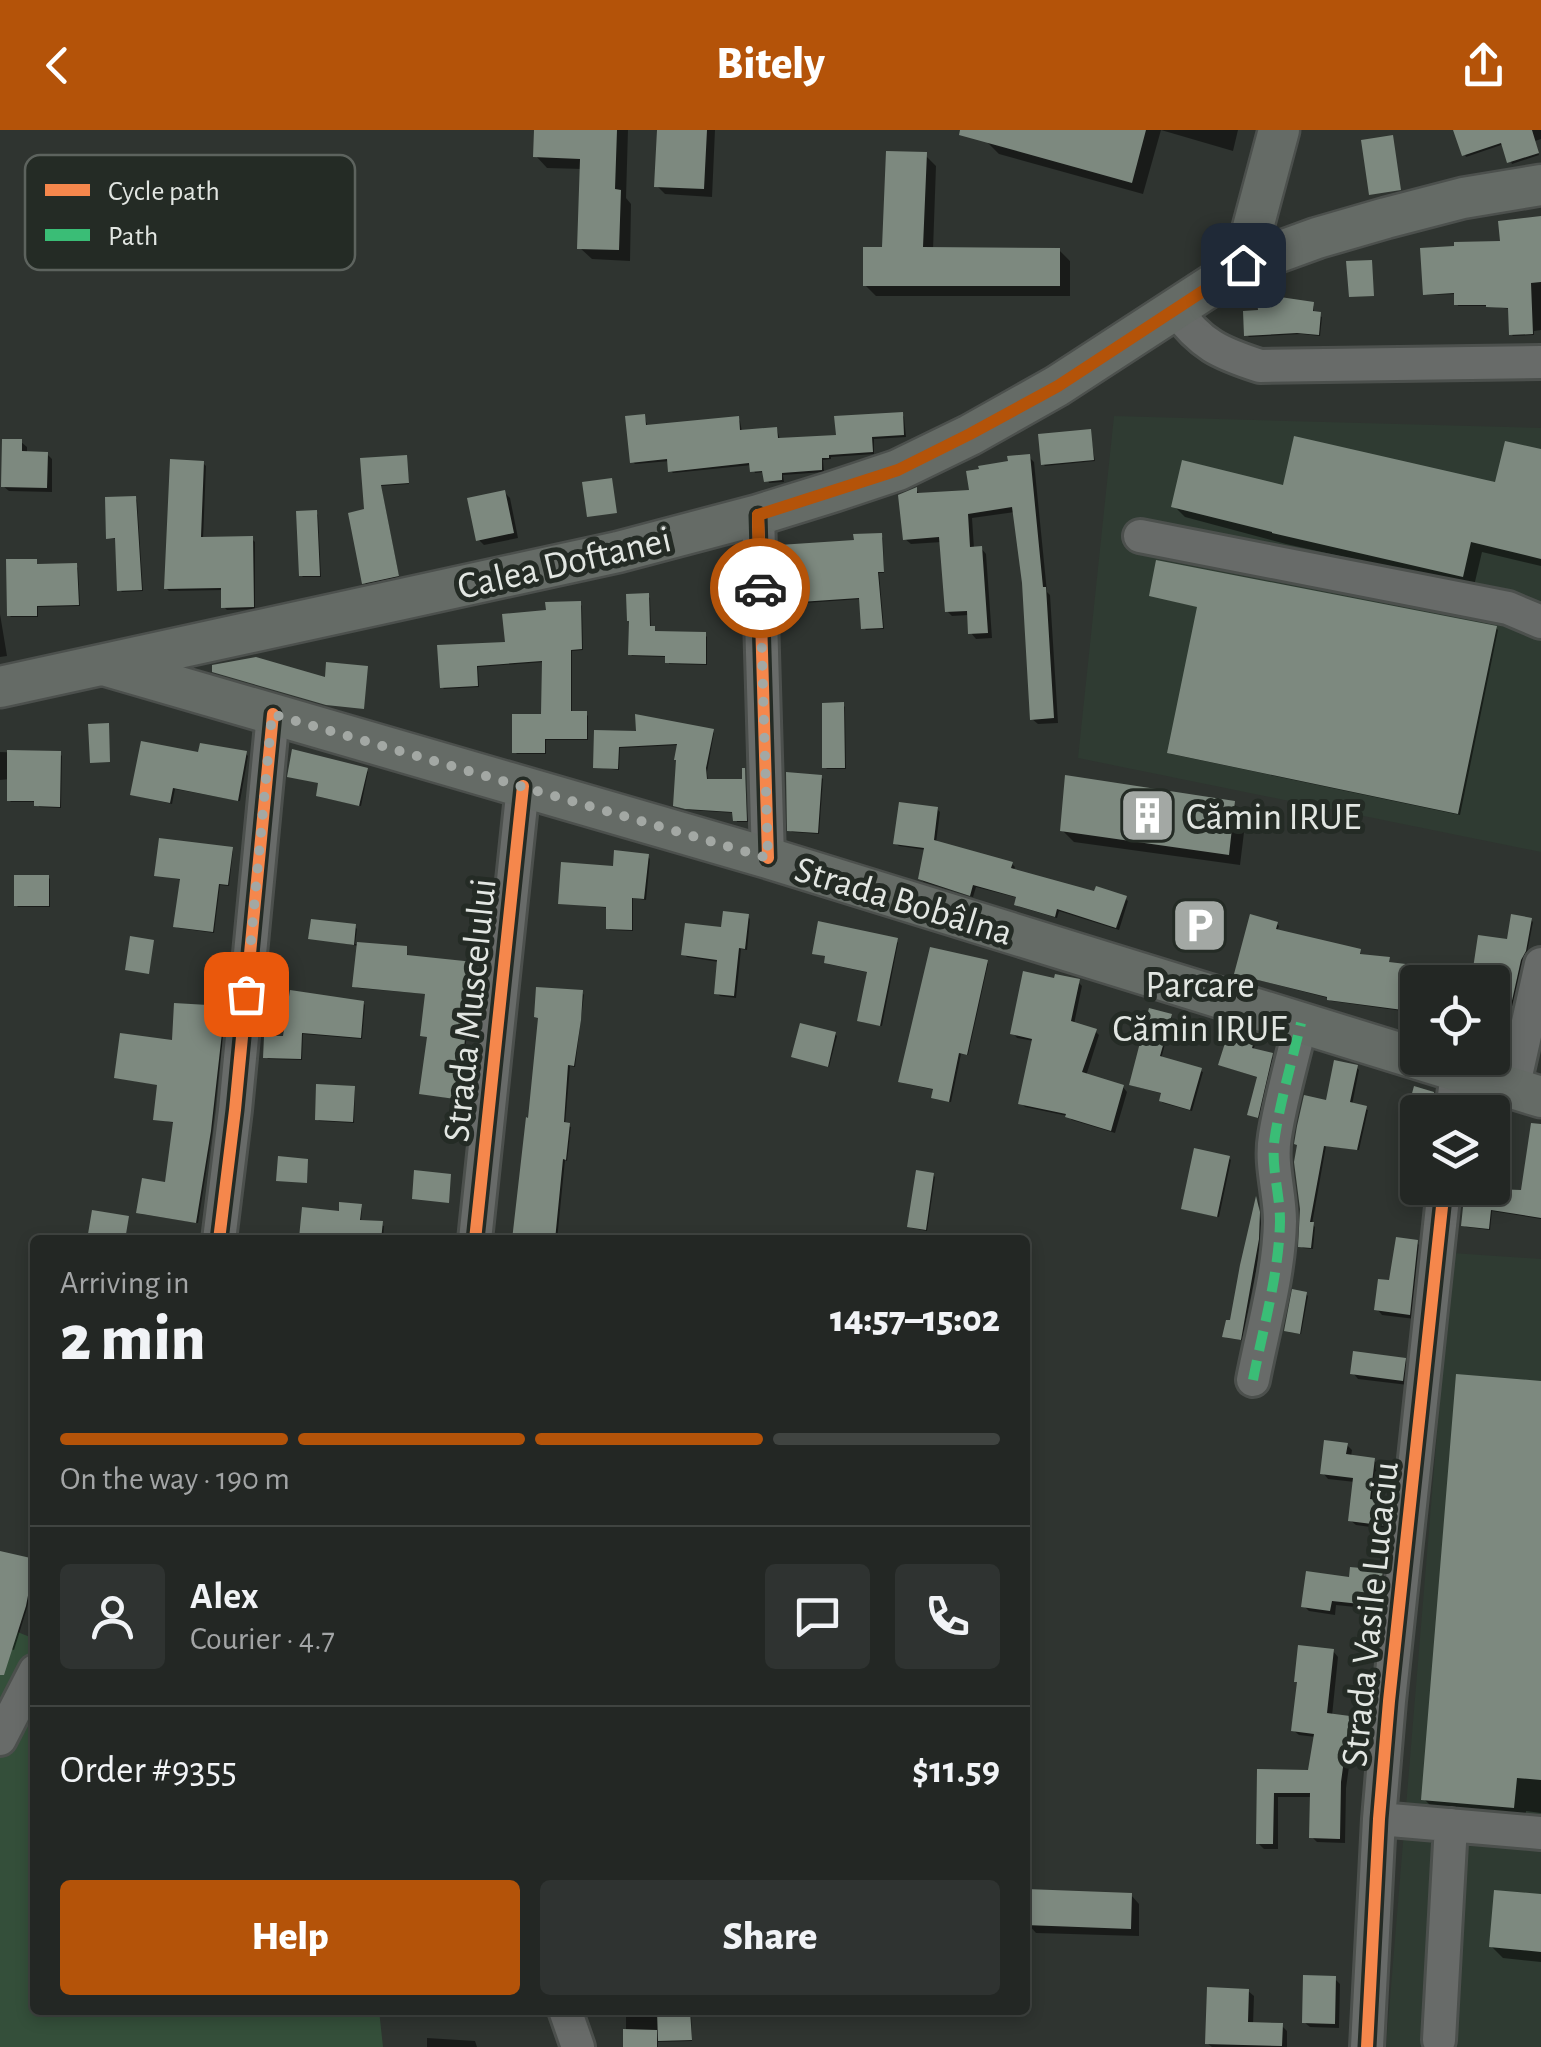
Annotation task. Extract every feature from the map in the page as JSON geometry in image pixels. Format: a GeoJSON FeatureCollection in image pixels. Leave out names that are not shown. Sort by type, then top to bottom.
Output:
{"type":"FeatureCollection","features":[{"type":"Feature","properties":{"kind":"main road"},"geometry":{"type":"LineString","coordinates":[[1243,265],[1280,130]]}},
{"type":"Feature","properties":{"kind":"main road","name":"Calea Doftanei"},"geometry":{"type":"LineString","coordinates":[[0,688],[618,552],[758,515],[898,470],[1058,386],[1243,265],[1386,218],[1463,198],[1541,185]]}},
{"type":"Feature","properties":{"kind":"main road","name":"Strada Bobâlna"},"geometry":{"type":"LineString","coordinates":[[103,665],[768,858],[1400,1054]]}},
{"type":"Feature","properties":{"kind":"main road","name":"Strada Bobâlna"},"geometry":{"type":"LineString","coordinates":[[1467,1075],[1527,1093]]}},
{"type":"Feature","properties":{"kind":"street"},"geometry":{"type":"LineString","coordinates":[[1175,309],[1191,331],[1223,354],[1260,366],[1541,362]]}},
{"type":"Feature","properties":{"kind":"street"},"geometry":{"type":"LineString","coordinates":[[758,515],[768,858]]}},
{"type":"Feature","properties":{"kind":"street"},"geometry":{"type":"LineString","coordinates":[[1140,536],[1508,608],[1541,622]]}},
{"type":"Feature","properties":{"kind":"street"},"geometry":{"type":"LineString","coordinates":[[220,1235],[272,714]]}},
{"type":"Feature","properties":{"kind":"street","name":"Strada Muscelului"},"geometry":{"type":"LineString","coordinates":[[476,1235],[524,786]]}},
{"type":"Feature","properties":{"kind":"street"},"geometry":{"type":"LineString","coordinates":[[1527,1093],[1541,964]]}},
{"type":"Feature","properties":{"kind":"street"},"geometry":{"type":"LineString","coordinates":[[1252,1380],[1278,1242],[1274,1139],[1301,1023]]}},
{"type":"Feature","properties":{"kind":"street","name":"Strada Vasile Lucaciu"},"geometry":{"type":"LineString","coordinates":[[1367,2047],[1391,1681],[1442,1205]]}},
{"type":"Feature","properties":{"kind":"street"},"geometry":{"type":"LineString","coordinates":[[0,1739],[30,1681]]}},
{"type":"Feature","properties":{"kind":"street"},"geometry":{"type":"LineString","coordinates":[[1379,1819],[1541,1832]]}},
{"type":"Feature","properties":{"kind":"street"},"geometry":{"type":"LineString","coordinates":[[1440,2040],[1451,1825]]}},
{"type":"Feature","properties":{"kind":"street"},"geometry":{"type":"LineString","coordinates":[[567,2015],[578,2047]]}},
{"type":"Feature","properties":{"kind":"shaded area"},"geometry":{"type":"Polygon","coordinates":[[[1114,416],[1541,428],[1541,852],[1078,758],[1114,416]]]}},
{"type":"Feature","properties":{"kind":"shaded area"},"geometry":{"type":"Polygon","coordinates":[[[1452,1253],[1541,1259],[1541,2047],[1386,2047],[1452,1253]]]}},
{"type":"Feature","properties":{"kind":"green space"},"geometry":{"type":"Polygon","coordinates":[[[0,1625],[30,1637],[30,2015],[380,2015],[383,2047],[0,2047],[0,1625]]]}},
{"type":"Feature","properties":{"kind":"building"},"geometry":{"type":"Polygon","coordinates":[[[534,130],[617,130],[619,250],[577,249],[580,159],[533,157],[534,130]]]}},
{"type":"Feature","properties":{"kind":"building"},"geometry":{"type":"Polygon","coordinates":[[[657,130],[707,130],[704,189],[654,187],[657,130]]]}},
{"type":"Feature","properties":{"kind":"building"},"geometry":{"type":"Polygon","coordinates":[[[960,130],[1146,130],[1132,183],[959,135],[960,130]]]}},
{"type":"Feature","properties":{"kind":"building"},"geometry":{"type":"Polygon","coordinates":[[[1453,130],[1532,130],[1539,153],[1507,163],[1501,143],[1462,156],[1453,130]]]}},
{"type":"Feature","properties":{"kind":"building"},"geometry":{"type":"Polygon","coordinates":[[[1393,135],[1401,190],[1369,195],[1361,140],[1393,135]]]}},
{"type":"Feature","properties":{"kind":"building"},"geometry":{"type":"Polygon","coordinates":[[[886,151],[927,152],[923,247],[1060,248],[1060,286],[863,286],[863,247],[882,247],[886,151]]]}},
{"type":"Feature","properties":{"kind":"building"},"geometry":{"type":"Polygon","coordinates":[[[1541,216],[1541,282],[1531,283],[1533,334],[1509,335],[1508,308],[1454,305],[1454,293],[1423,295],[1420,248],[1454,246],[1454,242],[1500,241],[1498,221],[1541,216]]]}},
{"type":"Feature","properties":{"kind":"building"},"geometry":{"type":"Polygon","coordinates":[[[1372,260],[1374,296],[1349,297],[1346,261],[1372,260]]]}},
{"type":"Feature","properties":{"kind":"building"},"geometry":{"type":"Polygon","coordinates":[[[1279,281],[1280,297],[1314,302],[1313,311],[1321,312],[1319,335],[1244,336],[1243,311],[1258,310],[1256,286],[1279,281]]]}},
{"type":"Feature","properties":{"kind":"building"},"geometry":{"type":"Polygon","coordinates":[[[903,412],[904,435],[872,437],[873,452],[829,455],[822,458],[822,470],[782,473],[782,480],[764,482],[762,471],[750,472],[749,463],[668,472],[667,459],[630,463],[625,416],[645,414],[646,425],[739,416],[740,430],[777,427],[778,438],[836,435],[834,416],[903,412]]]}},
{"type":"Feature","properties":{"kind":"building"},"geometry":{"type":"Polygon","coordinates":[[[1091,429],[1094,460],[1041,465],[1038,434],[1091,429]]]}},
{"type":"Feature","properties":{"kind":"building"},"geometry":{"type":"Polygon","coordinates":[[[1294,436],[1495,482],[1505,441],[1541,449],[1541,559],[1471,542],[1463,577],[1171,507],[1182,460],[1283,485],[1294,436]]]}},
{"type":"Feature","properties":{"kind":"building"},"geometry":{"type":"Polygon","coordinates":[[[2,439],[22,439],[22,451],[48,452],[47,488],[1,487],[2,439]]]}},
{"type":"Feature","properties":{"kind":"building"},"geometry":{"type":"Polygon","coordinates":[[[1030,454],[1046,587],[1054,718],[1030,720],[1022,583],[1012,507],[968,514],[970,547],[982,546],[988,633],[968,634],[967,611],[945,612],[939,537],[903,540],[898,495],[917,487],[917,493],[969,490],[966,471],[1008,461],[1007,456],[1030,454]]]}},
{"type":"Feature","properties":{"kind":"building"},"geometry":{"type":"Polygon","coordinates":[[[407,455],[409,483],[381,485],[399,576],[362,584],[348,513],[364,509],[360,458],[407,455]]]}},
{"type":"Feature","properties":{"kind":"building"},"geometry":{"type":"Polygon","coordinates":[[[170,459],[204,461],[201,537],[253,536],[254,607],[221,608],[221,588],[164,589],[170,459]]]}},
{"type":"Feature","properties":{"kind":"building"},"geometry":{"type":"Polygon","coordinates":[[[612,478],[617,513],[587,517],[582,482],[612,478]]]}},
{"type":"Feature","properties":{"kind":"building"},"geometry":{"type":"Polygon","coordinates":[[[505,490],[514,533],[476,541],[467,498],[505,490]]]}},
{"type":"Feature","properties":{"kind":"building"},"geometry":{"type":"Polygon","coordinates":[[[136,496],[142,590],[117,591],[115,538],[106,539],[105,497],[136,496]]]}},
{"type":"Feature","properties":{"kind":"building"},"geometry":{"type":"Polygon","coordinates":[[[317,510],[320,576],[299,576],[296,511],[317,510]]]}},
{"type":"Feature","properties":{"kind":"building"},"geometry":{"type":"Polygon","coordinates":[[[882,533],[884,572],[878,572],[883,628],[861,629],[859,598],[800,602],[799,590],[780,591],[779,545],[854,540],[853,534],[882,533]]]}},
{"type":"Feature","properties":{"kind":"building"},"geometry":{"type":"Polygon","coordinates":[[[6,559],[37,559],[37,564],[77,563],[79,605],[37,606],[37,616],[7,616],[6,559]]]}},
{"type":"Feature","properties":{"kind":"building"},"geometry":{"type":"Polygon","coordinates":[[[1156,560],[1497,626],[1458,814],[1167,753],[1197,607],[1149,596],[1156,560]]]}},
{"type":"Feature","properties":{"kind":"building"},"geometry":{"type":"Polygon","coordinates":[[[649,593],[650,626],[655,626],[655,631],[706,632],[706,664],[665,663],[665,656],[628,655],[626,594],[649,593]]]}},
{"type":"Feature","properties":{"kind":"building"},"geometry":{"type":"Polygon","coordinates":[[[581,601],[582,649],[571,650],[571,711],[587,711],[587,739],[545,739],[545,753],[512,753],[512,714],[541,714],[542,661],[477,666],[478,686],[440,688],[437,645],[505,642],[502,614],[546,610],[545,602],[581,601]]]}},
{"type":"Feature","properties":{"kind":"building"},"geometry":{"type":"Polygon","coordinates":[[[256,657],[325,677],[326,662],[368,666],[364,709],[326,705],[212,672],[212,665],[256,657]]]}},
{"type":"Feature","properties":{"kind":"building"},"geometry":{"type":"Polygon","coordinates":[[[844,702],[845,768],[822,768],[822,703],[844,702]]]}},
{"type":"Feature","properties":{"kind":"building"},"geometry":{"type":"Polygon","coordinates":[[[635,714],[714,729],[707,779],[742,779],[745,768],[747,821],[733,821],[732,812],[673,806],[677,744],[619,747],[618,769],[593,768],[594,730],[636,731],[635,714]]]}},
{"type":"Feature","properties":{"kind":"building"},"geometry":{"type":"Polygon","coordinates":[[[109,723],[110,762],[90,763],[88,724],[109,723]]]}},
{"type":"Feature","properties":{"kind":"building"},"geometry":{"type":"Polygon","coordinates":[[[141,741],[198,752],[200,743],[247,751],[238,801],[173,788],[170,803],[130,795],[141,741]]]}},
{"type":"Feature","properties":{"kind":"building"},"geometry":{"type":"Polygon","coordinates":[[[292,749],[368,768],[359,806],[316,796],[318,783],[287,777],[292,749]]]}},
{"type":"Feature","properties":{"kind":"building"},"geometry":{"type":"Polygon","coordinates":[[[7,750],[61,751],[60,807],[34,806],[34,801],[7,801],[7,750]]]}},
{"type":"Feature","properties":{"kind":"building"},"geometry":{"type":"Polygon","coordinates":[[[786,772],[822,775],[818,833],[787,831],[786,772]]]}},
{"type":"Feature","properties":{"kind":"building","name":"Cămin IRUE"},"geometry":{"type":"Polygon","coordinates":[[[1065,775],[1235,801],[1229,855],[1060,831],[1065,775]]]}},
{"type":"Feature","properties":{"kind":"building"},"geometry":{"type":"Polygon","coordinates":[[[899,802],[938,807],[934,840],[1013,862],[1011,868],[1127,896],[1116,928],[1057,909],[1055,917],[1014,905],[1016,897],[973,885],[970,896],[918,879],[924,848],[893,844],[899,802]]]}},
{"type":"Feature","properties":{"kind":"building"},"geometry":{"type":"Polygon","coordinates":[[[159,838],[233,847],[228,885],[219,884],[213,932],[173,927],[180,879],[154,876],[159,838]]]}},
{"type":"Feature","properties":{"kind":"building"},"geometry":{"type":"Polygon","coordinates":[[[614,850],[649,854],[644,899],[632,898],[632,930],[606,929],[606,907],[558,904],[561,862],[613,866],[614,850]]]}},
{"type":"Feature","properties":{"kind":"building"},"geometry":{"type":"Polygon","coordinates":[[[14,875],[49,875],[49,906],[14,906],[14,875]]]}},
{"type":"Feature","properties":{"kind":"building"},"geometry":{"type":"Polygon","coordinates":[[[723,911],[749,914],[745,949],[739,948],[734,996],[714,994],[717,960],[681,955],[685,923],[721,927],[723,911]]]}},
{"type":"Feature","properties":{"kind":"building"},"geometry":{"type":"Polygon","coordinates":[[[1250,914],[1278,922],[1276,929],[1361,949],[1360,954],[1390,957],[1389,962],[1414,965],[1400,965],[1400,1010],[1327,1000],[1234,974],[1250,914]]]}},
{"type":"Feature","properties":{"kind":"building"},"geometry":{"type":"Polygon","coordinates":[[[1511,914],[1532,918],[1510,1010],[1510,965],[1474,965],[1478,935],[1507,939],[1511,914]]]}},
{"type":"Feature","properties":{"kind":"building"},"geometry":{"type":"Polygon","coordinates":[[[311,919],[356,924],[354,945],[308,939],[311,919]]]}},
{"type":"Feature","properties":{"kind":"building"},"geometry":{"type":"Polygon","coordinates":[[[818,921],[898,938],[880,1026],[857,1021],[867,972],[824,963],[825,956],[812,954],[818,921]]]}},
{"type":"Feature","properties":{"kind":"building"},"geometry":{"type":"Polygon","coordinates":[[[130,936],[154,940],[149,974],[125,970],[130,936]]]}},
{"type":"Feature","properties":{"kind":"building"},"geometry":{"type":"Polygon","coordinates":[[[357,942],[407,946],[407,955],[474,962],[462,1065],[467,1066],[462,1100],[419,1094],[427,1037],[420,1036],[425,994],[352,987],[357,942]]]}},
{"type":"Feature","properties":{"kind":"building"},"geometry":{"type":"Polygon","coordinates":[[[930,947],[988,960],[967,1055],[959,1053],[949,1102],[931,1098],[933,1089],[898,1082],[930,947]]]}},
{"type":"Feature","properties":{"kind":"building"},"geometry":{"type":"Polygon","coordinates":[[[1023,971],[1080,979],[1071,1021],[1097,1029],[1082,1072],[1124,1085],[1111,1131],[1065,1117],[1066,1114],[1018,1104],[1032,1039],[1010,1034],[1023,971]]]}},
{"type":"Feature","properties":{"kind":"building"},"geometry":{"type":"Polygon","coordinates":[[[536,987],[583,990],[574,1066],[568,1065],[564,1122],[570,1123],[555,1235],[513,1235],[538,1018],[534,1017],[536,987]]]}},
{"type":"Feature","properties":{"kind":"building"},"geometry":{"type":"Polygon","coordinates":[[[290,990],[364,1001],[361,1038],[302,1033],[301,1059],[263,1058],[264,1036],[283,1036],[290,990]]]}},
{"type":"Feature","properties":{"kind":"building"},"geometry":{"type":"Polygon","coordinates":[[[174,1003],[225,1006],[196,1223],[136,1213],[142,1178],[165,1182],[173,1122],[153,1120],[157,1085],[114,1078],[120,1033],[172,1040],[174,1003]]]}},
{"type":"Feature","properties":{"kind":"building"},"geometry":{"type":"Polygon","coordinates":[[[1149,1008],[1172,1014],[1160,1056],[1202,1068],[1190,1110],[1159,1101],[1161,1093],[1129,1085],[1149,1008]]]}},
{"type":"Feature","properties":{"kind":"building"},"geometry":{"type":"Polygon","coordinates":[[[800,1023],[836,1032],[828,1067],[791,1057],[800,1023]]]}},
{"type":"Feature","properties":{"kind":"building"},"geometry":{"type":"Polygon","coordinates":[[[1238,1033],[1255,1038],[1252,1048],[1273,1053],[1258,1118],[1247,1115],[1257,1077],[1218,1065],[1225,1043],[1234,1046],[1238,1033]]]}},
{"type":"Feature","properties":{"kind":"building"},"geometry":{"type":"Polygon","coordinates":[[[1334,1060],[1358,1065],[1350,1102],[1367,1106],[1357,1150],[1324,1146],[1310,1222],[1314,1222],[1311,1248],[1298,1247],[1300,1209],[1294,1162],[1297,1126],[1304,1095],[1326,1100],[1334,1060]]]}},
{"type":"Feature","properties":{"kind":"building"},"geometry":{"type":"Polygon","coordinates":[[[316,1084],[355,1086],[353,1122],[315,1120],[316,1084]]]}},
{"type":"Feature","properties":{"kind":"building"},"geometry":{"type":"Polygon","coordinates":[[[1414,1086],[1434,1092],[1434,1095],[1412,1095],[1414,1086]]]}},
{"type":"Feature","properties":{"kind":"building"},"geometry":{"type":"Polygon","coordinates":[[[1531,1123],[1541,1124],[1541,1218],[1491,1210],[1489,1229],[1461,1226],[1463,1205],[1510,1205],[1510,1190],[1521,1190],[1531,1123]]]}},
{"type":"Feature","properties":{"kind":"building"},"geometry":{"type":"Polygon","coordinates":[[[1194,1148],[1230,1156],[1217,1217],[1181,1209],[1194,1148]]]}},
{"type":"Feature","properties":{"kind":"building"},"geometry":{"type":"Polygon","coordinates":[[[278,1156],[308,1159],[307,1183],[276,1181],[278,1156]]]}},
{"type":"Feature","properties":{"kind":"building"},"geometry":{"type":"Polygon","coordinates":[[[414,1170],[451,1174],[449,1203],[412,1199],[414,1170]]]}},
{"type":"Feature","properties":{"kind":"building"},"geometry":{"type":"Polygon","coordinates":[[[916,1170],[934,1173],[926,1230],[907,1227],[916,1170]]]}},
{"type":"Feature","properties":{"kind":"building"},"geometry":{"type":"Polygon","coordinates":[[[1256,1196],[1259,1239],[1241,1340],[1222,1337],[1226,1320],[1230,1320],[1256,1196]]]}},
{"type":"Feature","properties":{"kind":"building"},"geometry":{"type":"Polygon","coordinates":[[[339,1202],[362,1204],[360,1220],[383,1221],[382,1235],[299,1235],[302,1207],[339,1211],[339,1202]]]}},
{"type":"Feature","properties":{"kind":"building"},"geometry":{"type":"Polygon","coordinates":[[[92,1210],[129,1216],[126,1235],[88,1235],[92,1210]]]}},
{"type":"Feature","properties":{"kind":"building"},"geometry":{"type":"Polygon","coordinates":[[[1396,1237],[1418,1240],[1410,1315],[1374,1310],[1378,1279],[1389,1280],[1396,1237]]]}},
{"type":"Feature","properties":{"kind":"building"},"geometry":{"type":"Polygon","coordinates":[[[1292,1289],[1307,1292],[1300,1334],[1284,1331],[1292,1289]]]}},
{"type":"Feature","properties":{"kind":"building"},"geometry":{"type":"Polygon","coordinates":[[[1353,1351],[1406,1358],[1403,1381],[1350,1374],[1353,1351]]]}},
{"type":"Feature","properties":{"kind":"building"},"geometry":{"type":"Polygon","coordinates":[[[1456,1374],[1541,1381],[1541,1780],[1517,1778],[1514,1808],[1421,1800],[1456,1374]]]}},
{"type":"Feature","properties":{"kind":"building"},"geometry":{"type":"Polygon","coordinates":[[[1324,1440],[1348,1443],[1346,1454],[1375,1458],[1370,1499],[1390,1502],[1388,1526],[1348,1521],[1353,1478],[1320,1474],[1324,1440]]]}},
{"type":"Feature","properties":{"kind":"building"},"geometry":{"type":"Polygon","coordinates":[[[0,1551],[30,1558],[30,1585],[4,1675],[0,1675],[0,1551]]]}},
{"type":"Feature","properties":{"kind":"building"},"geometry":{"type":"Polygon","coordinates":[[[1350,1567],[1383,1570],[1379,1606],[1332,1601],[1330,1611],[1301,1607],[1306,1571],[1349,1577],[1350,1567]]]}},
{"type":"Feature","properties":{"kind":"building"},"geometry":{"type":"Polygon","coordinates":[[[1298,1645],[1334,1649],[1327,1713],[1350,1716],[1341,1782],[1340,1839],[1309,1838],[1310,1793],[1274,1793],[1273,1844],[1256,1844],[1257,1769],[1308,1770],[1314,1734],[1291,1731],[1298,1645]]]}},
{"type":"Feature","properties":{"kind":"building"},"geometry":{"type":"Polygon","coordinates":[[[1030,1889],[1132,1893],[1131,1929],[1030,1925],[1030,1889]]]}},
{"type":"Feature","properties":{"kind":"building"},"geometry":{"type":"Polygon","coordinates":[[[1494,1890],[1541,1894],[1541,1952],[1489,1947],[1494,1890]]]}},
{"type":"Feature","properties":{"kind":"building"},"geometry":{"type":"Polygon","coordinates":[[[1303,1975],[1336,1976],[1335,2024],[1302,2023],[1303,1975]]]}},
{"type":"Feature","properties":{"kind":"building"},"geometry":{"type":"Polygon","coordinates":[[[1207,1987],[1249,1989],[1248,2022],[1283,2023],[1282,2046],[1205,2044],[1207,1987]]]}},
{"type":"Feature","properties":{"kind":"building"},"geometry":{"type":"Polygon","coordinates":[[[657,2015],[690,2015],[692,2040],[658,2041],[657,2015]]]}},
{"type":"Feature","properties":{"kind":"building"},"geometry":{"type":"Polygon","coordinates":[[[623,2029],[657,2030],[657,2047],[623,2047],[623,2029]]]}},
{"type":"Feature","properties":{"kind":"marked path"},"geometry":{"type":"LineString","coordinates":[[1253,1380],[1279,1241],[1275,1136],[1301,1023]]}},
{"type":"Feature","properties":{"kind":"cycle path"},"geometry":{"type":"LineString","coordinates":[[758,515],[768,858]]}},
{"type":"Feature","properties":{"kind":"cycle path"},"geometry":{"type":"LineString","coordinates":[[220,1235],[273,714]]}},
{"type":"Feature","properties":{"kind":"cycle path"},"geometry":{"type":"LineString","coordinates":[[476,1235],[523,786]]}},
{"type":"Feature","properties":{"kind":"cycle path"},"geometry":{"type":"LineString","coordinates":[[1367,2047],[1389,1701],[1442,1205]]}},
{"type":"Feature","properties":{"kind":"way so far"},"geometry":{"type":"LineString","coordinates":[[246,994],[272,714],[768,858],[760,588]]}},
{"type":"Feature","properties":{"kind":"place","name":"Cămin IRUE"},"geometry":{"type":"Point","coordinates":[1147,816]}},
{"type":"Feature","properties":{"kind":"place","name":"Parcare Cămin IRUE"},"geometry":{"type":"Point","coordinates":[1200,926]}},
{"type":"Feature","properties":{"kind":"route"},"geometry":{"type":"LineString","coordinates":[[760,588],[758,515],[898,470],[970,434],[1058,386],[1243,265]]}}]}
